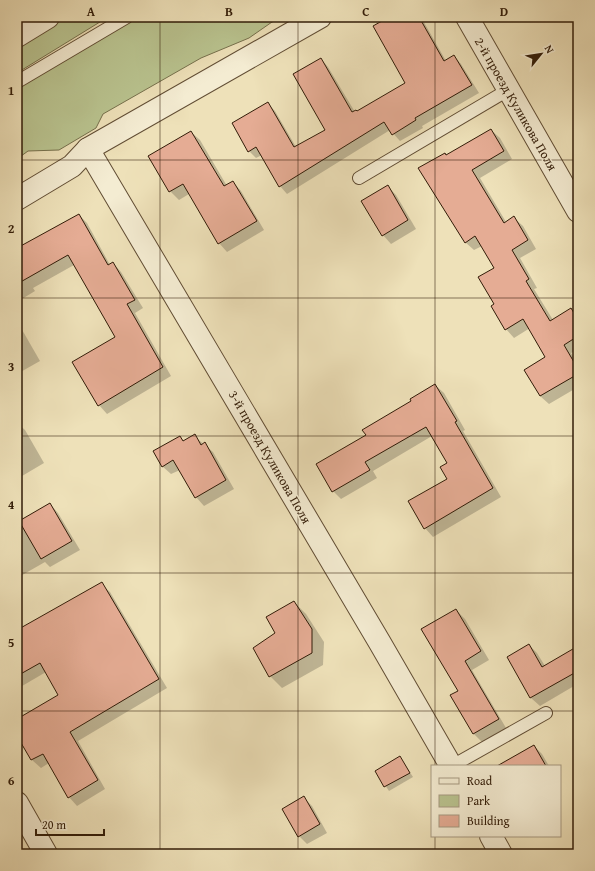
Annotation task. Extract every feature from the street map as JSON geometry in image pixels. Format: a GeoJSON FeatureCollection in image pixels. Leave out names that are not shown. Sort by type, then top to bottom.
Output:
{"type":"FeatureCollection","features":[{"type":"Feature","properties":{"kind":"street"},"geometry":{"type":"LineString","coordinates":[[21,27],[48,17]]}},
{"type":"Feature","properties":{"kind":"street"},"geometry":{"type":"LineString","coordinates":[[17,199],[72,166],[88,149],[320,17]]}},
{"type":"Feature","properties":{"kind":"street","name":"2-й проезд Куликова Поля"},"geometry":{"type":"LineString","coordinates":[[467,17],[578,211]]}},
{"type":"Feature","properties":{"kind":"street","name":"3-й проезд Куликова Поля"},"geometry":{"type":"LineString","coordinates":[[88,149],[451,765]]}},
{"type":"Feature","properties":{"kind":"street"},"geometry":{"type":"LineString","coordinates":[[17,803],[46,854]]}},
{"type":"Feature","properties":{"kind":"street"},"geometry":{"type":"LineString","coordinates":[[492,837],[501,854]]}},
{"type":"Feature","properties":{"kind":"lane"},"geometry":{"type":"LineString","coordinates":[[17,82],[127,17]]}},
{"type":"Feature","properties":{"kind":"lane"},"geometry":{"type":"LineString","coordinates":[[359,178],[508,90]]}},
{"type":"Feature","properties":{"kind":"lane"},"geometry":{"type":"LineString","coordinates":[[454,765],[546,713]]}},
{"type":"Feature","properties":{"kind":"green space"},"geometry":{"type":"Polygon","coordinates":[[[17,17],[108,17],[17,73],[17,17]]]}},
{"type":"Feature","properties":{"kind":"green space"},"geometry":{"type":"Polygon","coordinates":[[[120,17],[286,17],[272,22],[249,38],[201,58],[103,114],[96,128],[59,150],[28,151],[17,159],[17,83],[120,17]]]}},
{"type":"Feature","properties":{"kind":"building"},"geometry":{"type":"Polygon","coordinates":[[[389,17],[419,17],[444,61],[454,55],[472,85],[415,118],[416,120],[392,135],[384,122],[279,187],[256,147],[248,152],[232,123],[268,102],[294,147],[325,130],[293,74],[321,58],[352,112],[357,111],[405,83],[373,26],[389,17]]]}},
{"type":"Feature","properties":{"kind":"building"},"geometry":{"type":"Polygon","coordinates":[[[491,129],[504,151],[472,170],[504,223],[514,216],[528,240],[512,250],[529,279],[526,281],[550,321],[571,308],[578,320],[578,336],[564,345],[578,369],[578,374],[540,396],[524,370],[545,357],[523,319],[505,330],[491,306],[494,304],[478,277],[494,268],[475,236],[465,243],[418,168],[445,153],[446,155],[491,129]]]}},
{"type":"Feature","properties":{"kind":"building"},"geometry":{"type":"Polygon","coordinates":[[[191,131],[224,186],[233,181],[257,221],[218,244],[183,184],[169,192],[148,156],[191,131]]]}},
{"type":"Feature","properties":{"kind":"building"},"geometry":{"type":"Polygon","coordinates":[[[388,185],[408,220],[382,236],[361,201],[388,185]]]}},
{"type":"Feature","properties":{"kind":"building"},"geometry":{"type":"Polygon","coordinates":[[[79,214],[108,265],[113,262],[135,300],[127,304],[163,367],[98,406],[72,362],[115,337],[68,255],[17,284],[17,248],[79,214]]]}},
{"type":"Feature","properties":{"kind":"building"},"geometry":{"type":"Polygon","coordinates":[[[435,384],[493,488],[424,529],[408,501],[447,479],[440,467],[447,463],[426,427],[365,462],[370,470],[332,492],[316,464],[366,435],[362,430],[411,401],[410,399],[435,384]]]}},
{"type":"Feature","properties":{"kind":"building"},"geometry":{"type":"Polygon","coordinates":[[[195,434],[201,445],[205,442],[226,480],[195,498],[173,460],[162,467],[153,451],[180,436],[183,441],[195,434]]]}},
{"type":"Feature","properties":{"kind":"building"},"geometry":{"type":"Polygon","coordinates":[[[50,503],[72,541],[41,559],[19,521],[50,503]]]}},
{"type":"Feature","properties":{"kind":"building"},"geometry":{"type":"Polygon","coordinates":[[[102,582],[159,679],[70,732],[98,780],[68,798],[43,754],[31,760],[17,736],[17,719],[58,695],[40,663],[17,676],[17,630],[102,582]]]}},
{"type":"Feature","properties":{"kind":"building"},"geometry":{"type":"Polygon","coordinates":[[[294,601],[312,629],[312,653],[269,677],[253,648],[275,633],[266,617],[294,601]]]}},
{"type":"Feature","properties":{"kind":"building"},"geometry":{"type":"Polygon","coordinates":[[[456,609],[481,651],[465,661],[499,719],[473,734],[450,695],[458,691],[421,629],[456,609]]]}},
{"type":"Feature","properties":{"kind":"building"},"geometry":{"type":"Polygon","coordinates":[[[529,644],[542,667],[578,646],[578,671],[530,698],[507,657],[529,644]]]}},
{"type":"Feature","properties":{"kind":"building"},"geometry":{"type":"Polygon","coordinates":[[[534,745],[545,765],[499,765],[534,745]]]}},
{"type":"Feature","properties":{"kind":"building"},"geometry":{"type":"Polygon","coordinates":[[[400,756],[410,773],[384,787],[375,771],[400,756]]]}},
{"type":"Feature","properties":{"kind":"building"},"geometry":{"type":"Polygon","coordinates":[[[304,796],[320,824],[298,837],[282,809],[304,796]]]}}]}
